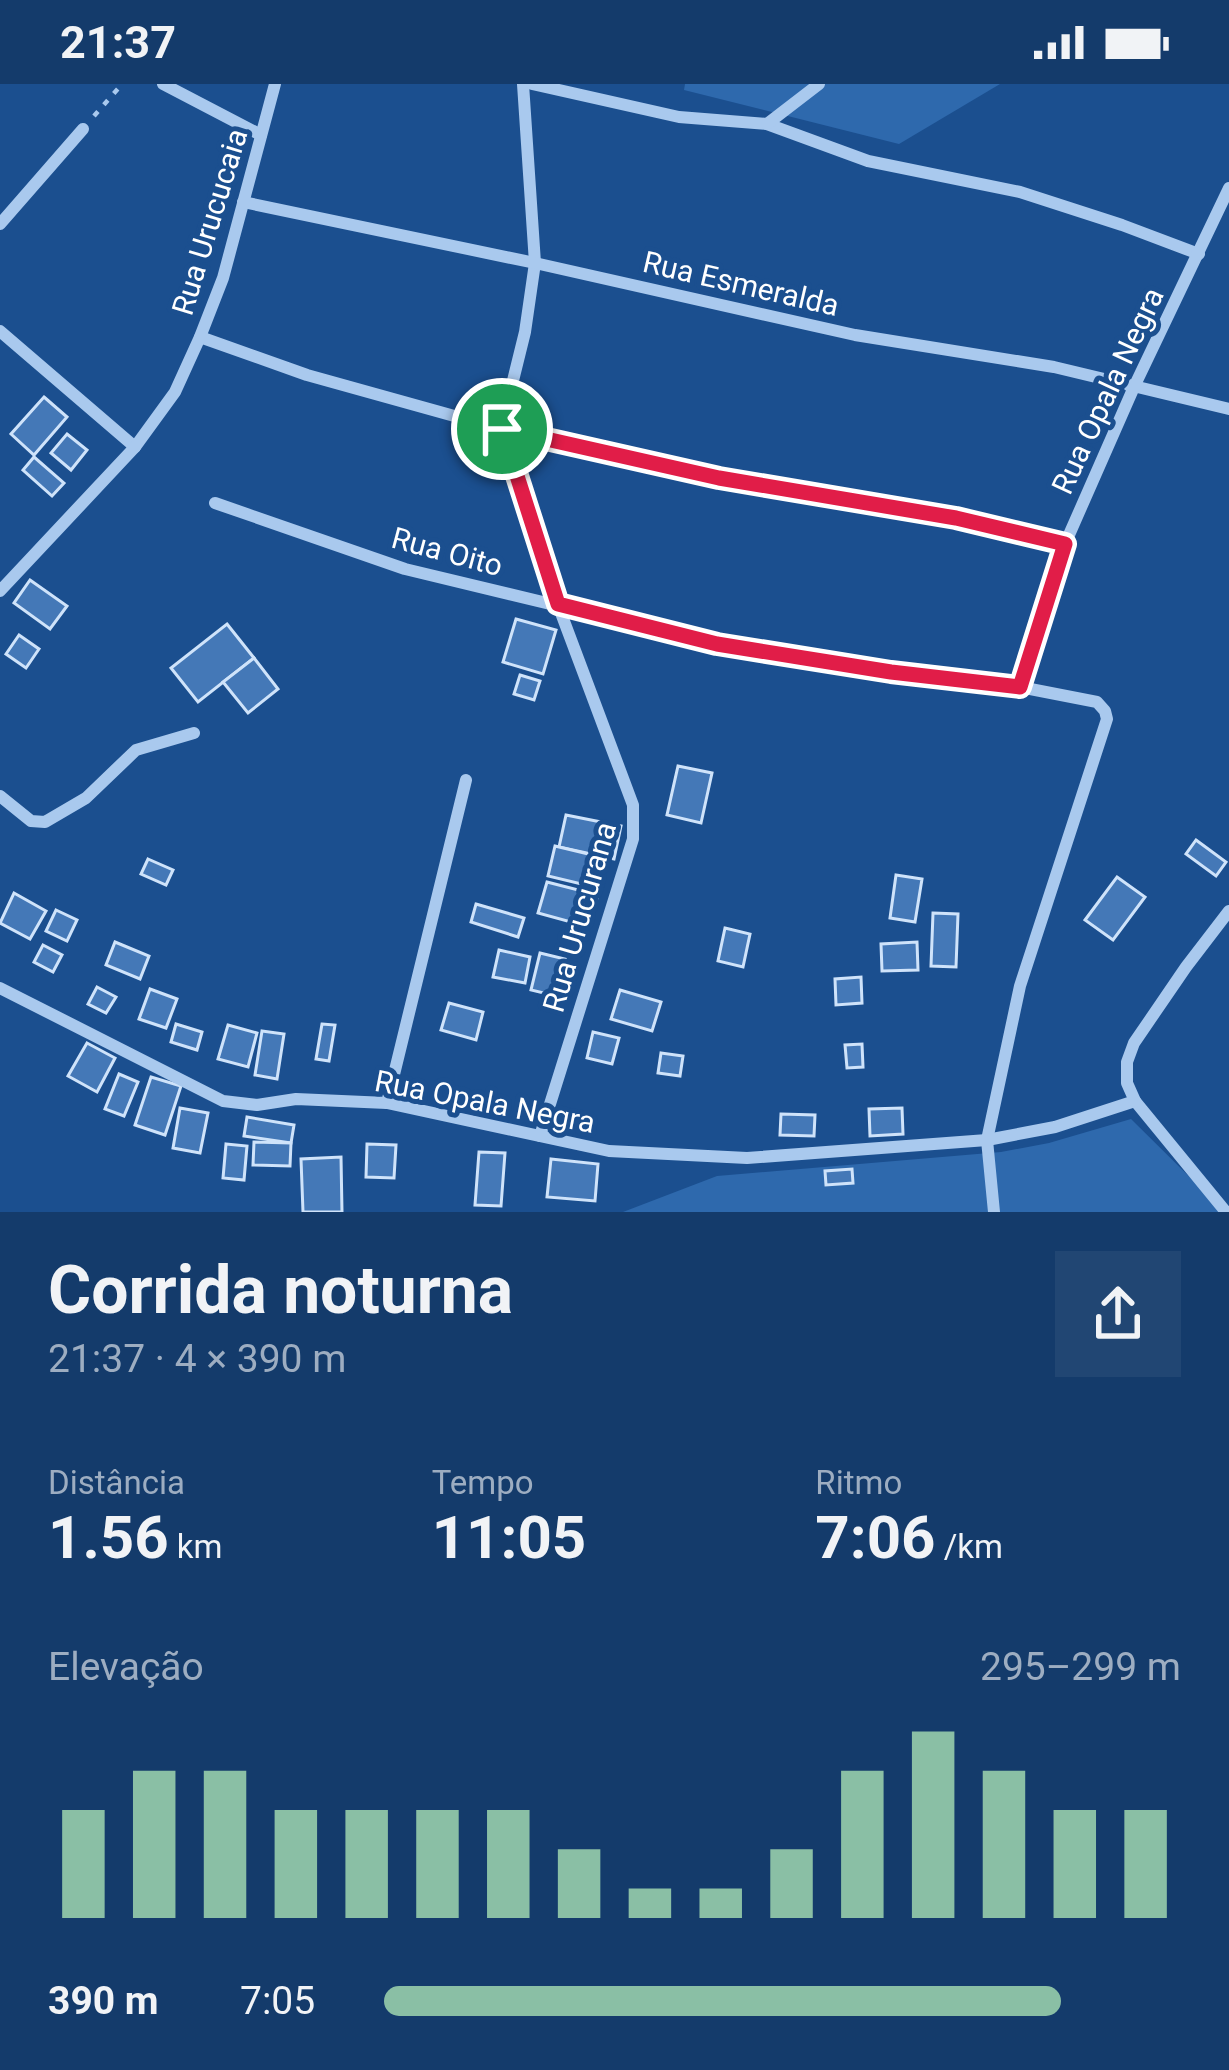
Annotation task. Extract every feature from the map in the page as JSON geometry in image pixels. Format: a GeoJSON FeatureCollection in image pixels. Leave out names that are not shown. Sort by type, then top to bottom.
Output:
{"type":"FeatureCollection","features":[{"type":"Feature","properties":{"kind":"street"},"geometry":{"type":"LineString","coordinates":[[163,84],[261,135]]}},
{"type":"Feature","properties":{"kind":"street","name":"Rua Urucucaia"},"geometry":{"type":"LineString","coordinates":[[0,591],[135,447],[175,392],[223,278],[275,84]]}},
{"type":"Feature","properties":{"kind":"street"},"geometry":{"type":"LineString","coordinates":[[502,429],[525,332],[535,262],[528,84],[680,117],[766,124],[868,161],[1020,192],[1199,254]]}},
{"type":"Feature","properties":{"kind":"street"},"geometry":{"type":"LineString","coordinates":[[766,124],[819,84]]}},
{"type":"Feature","properties":{"kind":"street"},"geometry":{"type":"LineString","coordinates":[[0,224],[83,129]]}},
{"type":"Feature","properties":{"kind":"street","name":"Rua Opala Negra"},"geometry":{"type":"LineString","coordinates":[[1020,687],[1065,544],[1229,188]]}},
{"type":"Feature","properties":{"kind":"street","name":"Rua Esmeralda"},"geometry":{"type":"LineString","coordinates":[[243,202],[855,335],[1054,367],[1229,409]]}},
{"type":"Feature","properties":{"kind":"street"},"geometry":{"type":"LineString","coordinates":[[0,331],[135,447]]}},
{"type":"Feature","properties":{"kind":"street"},"geometry":{"type":"LineString","coordinates":[[200,337],[307,375],[502,429],[719,478],[956,518],[1065,544]]}},
{"type":"Feature","properties":{"kind":"street","name":"Rua Urucurana"},"geometry":{"type":"LineString","coordinates":[[502,429],[558,604],[633,805],[633,839],[540,1136]]}},
{"type":"Feature","properties":{"kind":"street","name":"Rua Oito"},"geometry":{"type":"LineString","coordinates":[[215,503],[405,569],[717,644],[1097,702],[1107,719],[1020,986],[987,1140]]}},
{"type":"Feature","properties":{"kind":"street"},"geometry":{"type":"LineString","coordinates":[[0,564],[15,576]]}},
{"type":"Feature","properties":{"kind":"street"},"geometry":{"type":"LineString","coordinates":[[0,796],[31,821],[45,822],[86,799],[136,750],[194,733]]}},
{"type":"Feature","properties":{"kind":"street"},"geometry":{"type":"LineString","coordinates":[[387,1103],[466,780]]}},
{"type":"Feature","properties":{"kind":"street"},"geometry":{"type":"LineString","coordinates":[[1226,1212],[1136,1101],[1127,1083],[1127,1062],[1134,1043],[1186,967],[1228,919]]}},
{"type":"Feature","properties":{"kind":"street","name":"Rua Opala Negra"},"geometry":{"type":"LineString","coordinates":[[0,988],[223,1101],[387,1103],[609,1151],[747,1157],[987,1140],[1055,1127],[1136,1101]]}},
{"type":"Feature","properties":{"kind":"street"},"geometry":{"type":"LineString","coordinates":[[987,1140],[994,1212]]}},
{"type":"Feature","properties":{"kind":"path"},"geometry":{"type":"LineString","coordinates":[[83,129],[122,84]]}},
{"type":"Feature","properties":{"kind":"shaded area"},"geometry":{"type":"Polygon","coordinates":[[[685,84],[1000,84],[899,144],[684,90],[685,84]]]}},
{"type":"Feature","properties":{"kind":"shaded area"},"geometry":{"type":"Polygon","coordinates":[[[1131,1119],[1225,1212],[623,1212],[717,1176],[1001,1152],[1131,1119]]]}},
{"type":"Feature","properties":{"kind":"building"},"geometry":{"type":"Polygon","coordinates":[[[44,397],[67,417],[34,455],[11,434],[44,397]]]}},
{"type":"Feature","properties":{"kind":"building"},"geometry":{"type":"Polygon","coordinates":[[[67,434],[87,450],[71,470],[51,453],[67,434]]]}},
{"type":"Feature","properties":{"kind":"building"},"geometry":{"type":"Polygon","coordinates":[[[34,457],[64,483],[52,496],[23,470],[34,457]]]}},
{"type":"Feature","properties":{"kind":"building"},"geometry":{"type":"Polygon","coordinates":[[[30,580],[67,606],[50,629],[14,603],[30,580]]]}},
{"type":"Feature","properties":{"kind":"building"},"geometry":{"type":"Polygon","coordinates":[[[516,619],[556,630],[543,674],[503,662],[516,619]]]}},
{"type":"Feature","properties":{"kind":"building"},"geometry":{"type":"Polygon","coordinates":[[[227,624],[254,658],[198,702],[171,668],[227,624]]]}},
{"type":"Feature","properties":{"kind":"building"},"geometry":{"type":"Polygon","coordinates":[[[19,635],[39,649],[26,668],[6,654],[19,635]]]}},
{"type":"Feature","properties":{"kind":"building"},"geometry":{"type":"Polygon","coordinates":[[[254,658],[278,689],[248,713],[223,682],[254,658]]]}},
{"type":"Feature","properties":{"kind":"building"},"geometry":{"type":"Polygon","coordinates":[[[520,675],[540,681],[534,700],[514,694],[520,675]]]}},
{"type":"Feature","properties":{"kind":"building"},"geometry":{"type":"Polygon","coordinates":[[[678,766],[712,773],[701,823],[667,815],[678,766]]]}},
{"type":"Feature","properties":{"kind":"building"},"geometry":{"type":"Polygon","coordinates":[[[566,815],[621,826],[614,859],[559,847],[566,815]]]}},
{"type":"Feature","properties":{"kind":"building"},"geometry":{"type":"Polygon","coordinates":[[[1196,840],[1226,862],[1216,876],[1186,854],[1196,840]]]}},
{"type":"Feature","properties":{"kind":"building"},"geometry":{"type":"Polygon","coordinates":[[[555,846],[605,858],[598,888],[548,876],[555,846]]]}},
{"type":"Feature","properties":{"kind":"building"},"geometry":{"type":"Polygon","coordinates":[[[148,859],[173,870],[166,885],[141,874],[148,859]]]}},
{"type":"Feature","properties":{"kind":"building"},"geometry":{"type":"Polygon","coordinates":[[[896,875],[922,879],[915,922],[890,918],[896,875]]]}},
{"type":"Feature","properties":{"kind":"building"},"geometry":{"type":"Polygon","coordinates":[[[1117,877],[1145,897],[1113,940],[1085,920],[1117,877]]]}},
{"type":"Feature","properties":{"kind":"building"},"geometry":{"type":"Polygon","coordinates":[[[547,882],[598,895],[589,927],[538,913],[547,882]]]}},
{"type":"Feature","properties":{"kind":"building"},"geometry":{"type":"Polygon","coordinates":[[[14,893],[46,911],[30,939],[0,923],[14,893]]]}},
{"type":"Feature","properties":{"kind":"building"},"geometry":{"type":"Polygon","coordinates":[[[476,904],[524,918],[518,937],[471,922],[476,904]]]}},
{"type":"Feature","properties":{"kind":"building"},"geometry":{"type":"Polygon","coordinates":[[[56,910],[77,920],[67,941],[46,931],[56,910]]]}},
{"type":"Feature","properties":{"kind":"building"},"geometry":{"type":"Polygon","coordinates":[[[933,913],[958,914],[956,967],[931,966],[933,913]]]}},
{"type":"Feature","properties":{"kind":"building"},"geometry":{"type":"Polygon","coordinates":[[[725,928],[750,934],[743,967],[718,961],[725,928]]]}},
{"type":"Feature","properties":{"kind":"building"},"geometry":{"type":"Polygon","coordinates":[[[115,942],[149,956],[140,979],[106,965],[115,942]]]}},
{"type":"Feature","properties":{"kind":"building"},"geometry":{"type":"Polygon","coordinates":[[[917,942],[918,970],[882,971],[881,944],[917,942]]]}},
{"type":"Feature","properties":{"kind":"building"},"geometry":{"type":"Polygon","coordinates":[[[43,945],[62,955],[53,972],[34,962],[43,945]]]}},
{"type":"Feature","properties":{"kind":"building"},"geometry":{"type":"Polygon","coordinates":[[[499,950],[530,957],[525,983],[493,977],[499,950]]]}},
{"type":"Feature","properties":{"kind":"building"},"geometry":{"type":"Polygon","coordinates":[[[540,953],[565,959],[556,996],[531,990],[540,953]]]}},
{"type":"Feature","properties":{"kind":"building"},"geometry":{"type":"Polygon","coordinates":[[[861,977],[862,1003],[836,1005],[835,979],[861,977]]]}},
{"type":"Feature","properties":{"kind":"building"},"geometry":{"type":"Polygon","coordinates":[[[97,987],[116,997],[106,1013],[88,1004],[97,987]]]}},
{"type":"Feature","properties":{"kind":"building"},"geometry":{"type":"Polygon","coordinates":[[[150,989],[177,999],[166,1028],[139,1019],[150,989]]]}},
{"type":"Feature","properties":{"kind":"building"},"geometry":{"type":"Polygon","coordinates":[[[620,990],[661,1002],[652,1031],[611,1019],[620,990]]]}},
{"type":"Feature","properties":{"kind":"building"},"geometry":{"type":"Polygon","coordinates":[[[449,1003],[483,1012],[476,1040],[441,1030],[449,1003]]]}},
{"type":"Feature","properties":{"kind":"building"},"geometry":{"type":"Polygon","coordinates":[[[176,1024],[202,1032],[197,1050],[171,1042],[176,1024]]]}},
{"type":"Feature","properties":{"kind":"building"},"geometry":{"type":"Polygon","coordinates":[[[322,1024],[335,1025],[329,1061],[316,1059],[322,1024]]]}},
{"type":"Feature","properties":{"kind":"building"},"geometry":{"type":"Polygon","coordinates":[[[228,1025],[257,1033],[248,1067],[218,1059],[228,1025]]]}},
{"type":"Feature","properties":{"kind":"building"},"geometry":{"type":"Polygon","coordinates":[[[262,1031],[284,1034],[277,1079],[255,1075],[262,1031]]]}},
{"type":"Feature","properties":{"kind":"building"},"geometry":{"type":"Polygon","coordinates":[[[593,1032],[619,1038],[612,1064],[587,1058],[593,1032]]]}},
{"type":"Feature","properties":{"kind":"building"},"geometry":{"type":"Polygon","coordinates":[[[87,1043],[115,1058],[97,1092],[68,1076],[87,1043]]]}},
{"type":"Feature","properties":{"kind":"building"},"geometry":{"type":"Polygon","coordinates":[[[862,1044],[863,1067],[847,1068],[845,1045],[862,1044]]]}},
{"type":"Feature","properties":{"kind":"building"},"geometry":{"type":"Polygon","coordinates":[[[661,1053],[683,1056],[680,1076],[658,1073],[661,1053]]]}},
{"type":"Feature","properties":{"kind":"building"},"geometry":{"type":"Polygon","coordinates":[[[119,1074],[138,1082],[124,1116],[105,1109],[119,1074]]]}},
{"type":"Feature","properties":{"kind":"building"},"geometry":{"type":"Polygon","coordinates":[[[151,1077],[181,1086],[165,1135],[135,1125],[151,1077]]]}},
{"type":"Feature","properties":{"kind":"building"},"geometry":{"type":"Polygon","coordinates":[[[180,1108],[208,1113],[200,1153],[173,1148],[180,1108]]]}},
{"type":"Feature","properties":{"kind":"building"},"geometry":{"type":"Polygon","coordinates":[[[902,1108],[903,1134],[870,1136],[869,1109],[902,1108]]]}},
{"type":"Feature","properties":{"kind":"building"},"geometry":{"type":"Polygon","coordinates":[[[781,1114],[815,1115],[814,1136],[780,1135],[781,1114]]]}},
{"type":"Feature","properties":{"kind":"building"},"geometry":{"type":"Polygon","coordinates":[[[247,1117],[294,1125],[291,1143],[244,1136],[247,1117]]]}},
{"type":"Feature","properties":{"kind":"building"},"geometry":{"type":"Polygon","coordinates":[[[254,1142],[291,1143],[290,1166],[253,1165],[254,1142]]]}},
{"type":"Feature","properties":{"kind":"building"},"geometry":{"type":"Polygon","coordinates":[[[226,1144],[247,1146],[244,1180],[223,1178],[226,1144]]]}},
{"type":"Feature","properties":{"kind":"building"},"geometry":{"type":"Polygon","coordinates":[[[367,1144],[396,1145],[394,1178],[366,1177],[367,1144]]]}},
{"type":"Feature","properties":{"kind":"building"},"geometry":{"type":"Polygon","coordinates":[[[479,1152],[505,1153],[501,1206],[475,1205],[479,1152]]]}},
{"type":"Feature","properties":{"kind":"building"},"geometry":{"type":"Polygon","coordinates":[[[341,1157],[342,1212],[303,1212],[301,1159],[341,1157]]]}},
{"type":"Feature","properties":{"kind":"building"},"geometry":{"type":"Polygon","coordinates":[[[551,1159],[598,1164],[595,1201],[547,1197],[551,1159]]]}},
{"type":"Feature","properties":{"kind":"building"},"geometry":{"type":"Polygon","coordinates":[[[852,1169],[853,1183],[826,1185],[825,1171],[852,1169]]]}},
{"type":"Feature","properties":{"kind":"route"},"geometry":{"type":"LineString","coordinates":[[502,429],[719,478],[956,518],[1065,544],[1020,687],[717,644],[558,604],[502,429]]}}]}
